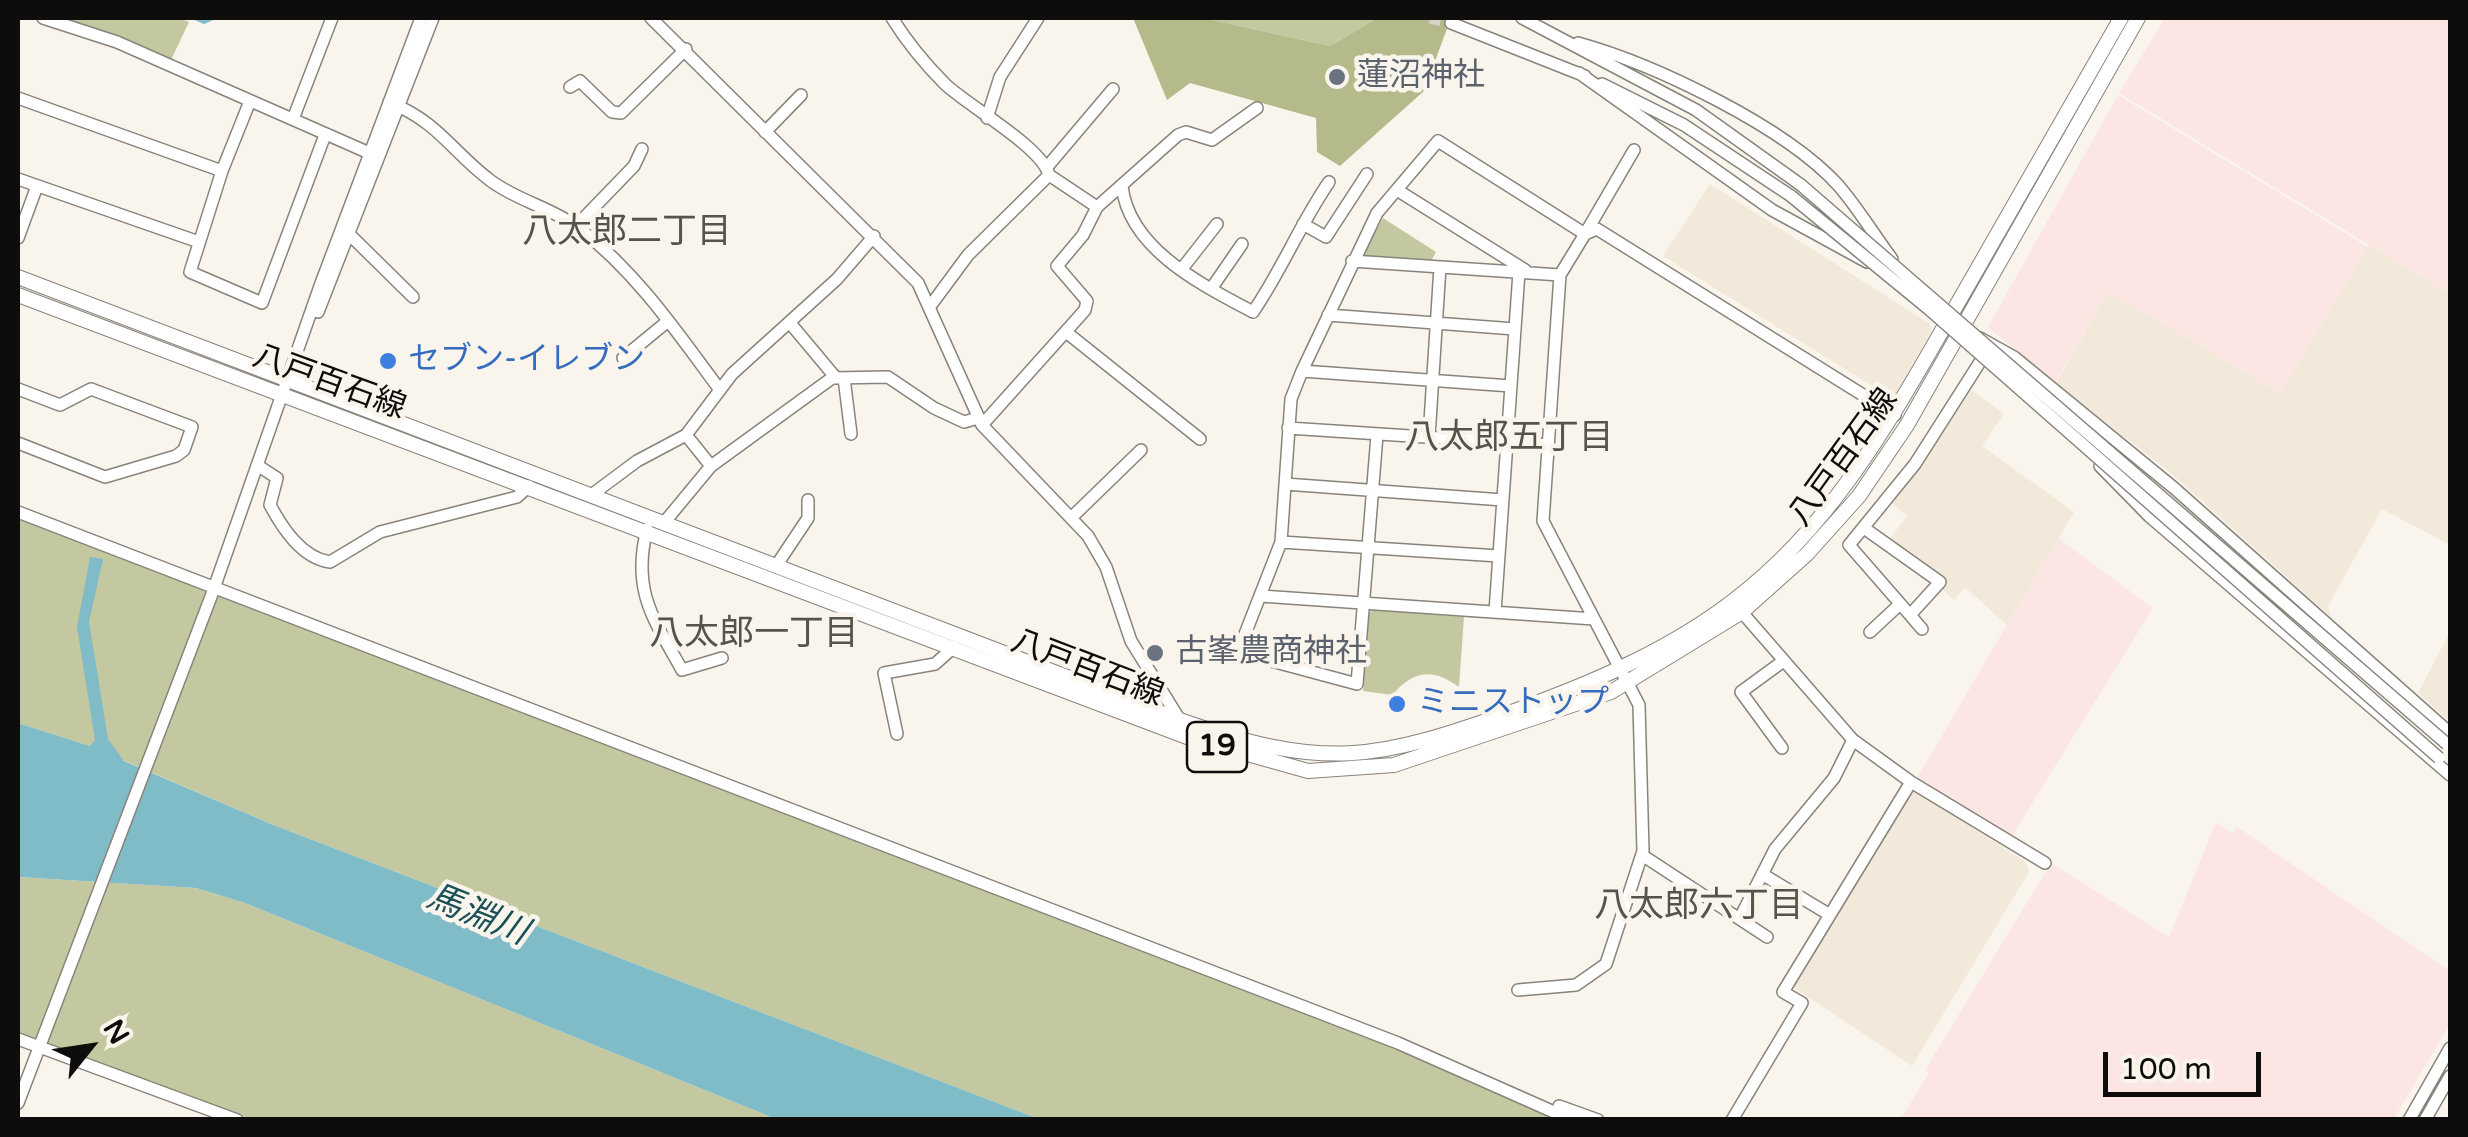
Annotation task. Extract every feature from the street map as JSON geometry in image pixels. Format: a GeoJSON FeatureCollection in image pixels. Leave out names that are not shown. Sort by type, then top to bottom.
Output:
{"type":"FeatureCollection","features":[{"type":"Feature","properties":{"kind":"main road","name":"八戸百石線"},"geometry":{"type":"LineString","coordinates":[[18,277],[1180,720],[1272,749],[1346,756],[1398,749],[1468,728],[1623,667],[1737,607],[1848,484],[1896,415],[2121,18]]}},
{"type":"Feature","properties":{"kind":"main road","name":"八戸百石線"},"geometry":{"type":"LineString","coordinates":[[18,295],[646,529],[1187,737],[1279,766],[1344,772],[1419,758],[1631,681],[1807,554],[1859,496],[1907,425],[2138,18]]}},
{"type":"Feature","properties":{"kind":"street"},"geometry":{"type":"LineString","coordinates":[[43,18],[117,42],[375,155]]}},
{"type":"Feature","properties":{"kind":"street"},"geometry":{"type":"LineString","coordinates":[[293,119],[332,18]]}},
{"type":"Feature","properties":{"kind":"street"},"geometry":{"type":"LineString","coordinates":[[18,1103],[394,104],[421,18]]}},
{"type":"Feature","properties":{"kind":"street"},"geometry":{"type":"LineString","coordinates":[[394,104],[433,18]]}},
{"type":"Feature","properties":{"kind":"street"},"geometry":{"type":"LineString","coordinates":[[652,18],[918,283],[931,304],[958,381],[980,422],[1072,517],[1106,567],[1131,641],[1187,737]]}},
{"type":"Feature","properties":{"kind":"street"},"geometry":{"type":"LineString","coordinates":[[892,18],[928,66],[1048,171],[1097,207]]}},
{"type":"Feature","properties":{"kind":"street"},"geometry":{"type":"LineString","coordinates":[[987,118],[1000,77],[1038,18]]}},
{"type":"Feature","properties":{"kind":"street"},"geometry":{"type":"LineString","coordinates":[[1522,18],[1578,43],[1696,110],[1801,185],[2450,741]]}},
{"type":"Feature","properties":{"kind":"street"},"geometry":{"type":"LineString","coordinates":[[1451,23],[1578,73],[1684,125],[1791,196],[1930,310],[2439,758],[2450,772]]}},
{"type":"Feature","properties":{"kind":"street"},"geometry":{"type":"LineString","coordinates":[[1578,43],[1639,62],[1791,146],[1851,201],[1913,288]]}},
{"type":"Feature","properties":{"kind":"street"},"geometry":{"type":"LineString","coordinates":[[570,87],[580,81],[612,112],[621,113],[686,50]]}},
{"type":"Feature","properties":{"kind":"street"},"geometry":{"type":"LineString","coordinates":[[1578,73],[1772,210],[1913,288],[1962,331],[1980,359],[2149,516],[2450,772]]}},
{"type":"Feature","properties":{"kind":"street"},"geometry":{"type":"LineString","coordinates":[[931,304],[968,255],[1048,171],[1113,89]]}},
{"type":"Feature","properties":{"kind":"street"},"geometry":{"type":"LineString","coordinates":[[765,132],[801,95]]}},
{"type":"Feature","properties":{"kind":"street"},"geometry":{"type":"LineString","coordinates":[[18,98],[222,172]]}},
{"type":"Feature","properties":{"kind":"street"},"geometry":{"type":"LineString","coordinates":[[250,101],[190,272],[262,303],[325,135]]}},
{"type":"Feature","properties":{"kind":"street"},"geometry":{"type":"LineString","coordinates":[[394,104],[436,126],[500,188],[576,226],[640,283],[720,390]]}},
{"type":"Feature","properties":{"kind":"street"},"geometry":{"type":"LineString","coordinates":[[663,524],[711,466],[767,421],[840,378],[888,376],[934,408],[964,422],[980,422],[1085,310],[1086,301],[1057,266],[1082,235],[1097,207],[1178,135],[1186,132],[1212,140],[1257,108]]}},
{"type":"Feature","properties":{"kind":"street"},"geometry":{"type":"LineString","coordinates":[[1377,435],[1357,684],[1238,652],[1282,542],[1291,400],[1302,371],[1377,213],[1438,141],[1584,234],[1597,230],[1896,415]]}},
{"type":"Feature","properties":{"kind":"street"},"geometry":{"type":"LineString","coordinates":[[576,226],[634,166],[642,149]]}},
{"type":"Feature","properties":{"kind":"street"},"geometry":{"type":"LineString","coordinates":[[1518,990],[1576,985],[1606,964],[1642,854],[1639,704],[1631,681],[1543,521],[1560,275],[1634,150]]}},
{"type":"Feature","properties":{"kind":"street"},"geometry":{"type":"LineString","coordinates":[[296,356],[350,235],[375,155]]}},
{"type":"Feature","properties":{"kind":"street"},"geometry":{"type":"LineString","coordinates":[[1304,224],[1326,237],[1368,174]]}},
{"type":"Feature","properties":{"kind":"street"},"geometry":{"type":"LineString","coordinates":[[18,178],[200,242]]}},
{"type":"Feature","properties":{"kind":"street"},"geometry":{"type":"LineString","coordinates":[[1122,186],[1128,211],[1150,243],[1182,270],[1253,312],[1282,270],[1328,182]]}},
{"type":"Feature","properties":{"kind":"street"},"geometry":{"type":"LineString","coordinates":[[18,238],[37,186]]}},
{"type":"Feature","properties":{"kind":"street"},"geometry":{"type":"LineString","coordinates":[[1397,190],[1524,272]]}},
{"type":"Feature","properties":{"kind":"street"},"geometry":{"type":"LineString","coordinates":[[1820,238],[1851,201]]}},
{"type":"Feature","properties":{"kind":"street"},"geometry":{"type":"LineString","coordinates":[[1182,270],[1218,224]]}},
{"type":"Feature","properties":{"kind":"street"},"geometry":{"type":"LineString","coordinates":[[350,235],[413,297]]}},
{"type":"Feature","properties":{"kind":"street"},"geometry":{"type":"LineString","coordinates":[[590,496],[637,461],[686,435],[748,358],[837,279],[874,236]]}},
{"type":"Feature","properties":{"kind":"street"},"geometry":{"type":"LineString","coordinates":[[1211,289],[1242,244]]}},
{"type":"Feature","properties":{"kind":"street"},"geometry":{"type":"LineString","coordinates":[[1352,262],[1560,275]]}},
{"type":"Feature","properties":{"kind":"street"},"geometry":{"type":"LineString","coordinates":[[1429,438],[1440,267]]}},
{"type":"Feature","properties":{"kind":"street"},"geometry":{"type":"LineString","coordinates":[[1496,612],[1515,329],[1524,272]]}},
{"type":"Feature","properties":{"kind":"street"},"geometry":{"type":"LineString","coordinates":[[1328,315],[1515,329]]}},
{"type":"Feature","properties":{"kind":"street"},"geometry":{"type":"LineString","coordinates":[[623,358],[668,321]]}},
{"type":"Feature","properties":{"kind":"street"},"geometry":{"type":"LineString","coordinates":[[790,322],[840,378],[850,434]]}},
{"type":"Feature","properties":{"kind":"street"},"geometry":{"type":"LineString","coordinates":[[1962,331],[1993,344],[2174,488],[2450,741]]}},
{"type":"Feature","properties":{"kind":"street"},"geometry":{"type":"LineString","coordinates":[[1066,332],[1200,439]]}},
{"type":"Feature","properties":{"kind":"street"},"geometry":{"type":"LineString","coordinates":[[1922,629],[1848,546],[1916,464],[1993,344]]}},
{"type":"Feature","properties":{"kind":"street"},"geometry":{"type":"LineString","coordinates":[[1302,371],[1511,386]]}},
{"type":"Feature","properties":{"kind":"street"},"geometry":{"type":"LineString","coordinates":[[18,389],[60,405],[91,388],[192,427],[184,450],[176,456],[120,476],[105,477],[18,444]]}},
{"type":"Feature","properties":{"kind":"street"},"geometry":{"type":"LineString","coordinates":[[1288,428],[1548,445]]}},
{"type":"Feature","properties":{"kind":"street"},"geometry":{"type":"LineString","coordinates":[[686,435],[711,466]]}},
{"type":"Feature","properties":{"kind":"street"},"geometry":{"type":"LineString","coordinates":[[1072,517],[1142,450]]}},
{"type":"Feature","properties":{"kind":"street"},"geometry":{"type":"LineString","coordinates":[[257,465],[277,478],[270,506],[293,540],[307,553],[330,562],[380,532],[517,496],[529,486]]}},
{"type":"Feature","properties":{"kind":"street"},"geometry":{"type":"LineString","coordinates":[[1285,484],[1503,500]]}},
{"type":"Feature","properties":{"kind":"street"},"geometry":{"type":"LineString","coordinates":[[776,566],[808,518],[808,500]]}},
{"type":"Feature","properties":{"kind":"street"},"geometry":{"type":"LineString","coordinates":[[18,512],[1398,1042],[1572,1120]]}},
{"type":"Feature","properties":{"kind":"street"},"geometry":{"type":"LineString","coordinates":[[1864,528],[1940,582],[1910,615]]}},
{"type":"Feature","properties":{"kind":"street"},"geometry":{"type":"LineString","coordinates":[[646,529],[642,588],[664,645],[682,670],[722,658]]}},
{"type":"Feature","properties":{"kind":"street"},"geometry":{"type":"LineString","coordinates":[[1282,542],[1499,556]]}},
{"type":"Feature","properties":{"kind":"street"},"geometry":{"type":"LineString","coordinates":[[1261,596],[1594,619]]}},
{"type":"Feature","properties":{"kind":"street"},"geometry":{"type":"LineString","coordinates":[[1870,632],[1900,604]]}},
{"type":"Feature","properties":{"kind":"street"},"geometry":{"type":"LineString","coordinates":[[1737,607],[1854,740],[1910,782],[2045,864]]}},
{"type":"Feature","properties":{"kind":"street"},"geometry":{"type":"LineString","coordinates":[[897,734],[884,673],[935,664],[954,648]]}},
{"type":"Feature","properties":{"kind":"street"},"geometry":{"type":"LineString","coordinates":[[1782,662],[1741,692],[1782,748]]}},
{"type":"Feature","properties":{"kind":"street"},"geometry":{"type":"LineString","coordinates":[[1740,918],[1775,849],[1834,778],[1854,740]]}},
{"type":"Feature","properties":{"kind":"street"},"geometry":{"type":"LineString","coordinates":[[1732,1120],[1802,1002],[1783,992],[1910,782]]}},
{"type":"Feature","properties":{"kind":"street"},"geometry":{"type":"LineString","coordinates":[[1642,854],[1767,937]]}},
{"type":"Feature","properties":{"kind":"street"},"geometry":{"type":"LineString","coordinates":[[1762,874],[1830,916]]}},
{"type":"Feature","properties":{"kind":"street"},"geometry":{"type":"LineString","coordinates":[[18,1039],[237,1120]]}},
{"type":"Feature","properties":{"kind":"street"},"geometry":{"type":"LineString","coordinates":[[2409,1120],[2450,1048]]}},
{"type":"Feature","properties":{"kind":"street"},"geometry":{"type":"LineString","coordinates":[[2425,1120],[2450,1076]]}},
{"type":"Feature","properties":{"kind":"street"},"geometry":{"type":"LineString","coordinates":[[1525,1099],[1598,1120]]}},
{"type":"Feature","properties":{"kind":"shaded area"},"geometry":{"type":"Polygon","coordinates":[[[2165,18],[2450,18],[2450,294],[2119,93],[2165,18]]]}},
{"type":"Feature","properties":{"kind":"shaded area"},"geometry":{"type":"Polygon","coordinates":[[[2118,95],[2368,247],[2280,393],[2108,291],[2055,383],[1988,327],[2118,95]]]}},
{"type":"Feature","properties":{"kind":"shaded area"},"geometry":{"type":"Polygon","coordinates":[[[1710,184],[1930,324],[1932,330],[1893,399],[1663,256],[1710,184]]]}},
{"type":"Feature","properties":{"kind":"shaded area"},"geometry":{"type":"Polygon","coordinates":[[[2369,245],[2450,294],[2450,545],[2382,509],[2328,606],[2331,617],[2172,474],[2056,383],[2108,291],[2280,393],[2369,245]]]}},
{"type":"Feature","properties":{"kind":"shaded area"},"geometry":{"type":"Polygon","coordinates":[[[1969,388],[2004,414],[1982,446],[2074,512],[2007,625],[1965,587],[1954,600],[1939,586],[1944,579],[1889,540],[1907,516],[1889,501],[1969,388]]]}},
{"type":"Feature","properties":{"kind":"shaded area"},"geometry":{"type":"Polygon","coordinates":[[[2058,538],[2153,608],[2012,836],[1917,778],[2058,538]]]}},
{"type":"Feature","properties":{"kind":"shaded area"},"geometry":{"type":"Polygon","coordinates":[[[2450,632],[2450,722],[2418,693],[2450,632]]]}},
{"type":"Feature","properties":{"kind":"shaded area"},"geometry":{"type":"Polygon","coordinates":[[[1912,789],[2026,862],[2029,872],[1912,1066],[1793,987],[1912,789]]]}},
{"type":"Feature","properties":{"kind":"shaded area"},"geometry":{"type":"Polygon","coordinates":[[[2216,822],[2233,834],[2237,827],[2450,971],[2450,1024],[2394,1119],[1900,1120],[1929,1073],[1925,1070],[2051,863],[2169,937],[2216,822]]]}},
{"type":"Feature","properties":{"kind":"green space"},"geometry":{"type":"Polygon","coordinates":[[[59,18],[179,18],[189,22],[171,60],[59,18]]]}},
{"type":"Feature","properties":{"kind":"green space"},"geometry":{"type":"Polygon","coordinates":[[[1133,18],[1203,18],[1330,46],[1377,18],[1451,18],[1424,91],[1340,166],[1317,152],[1316,118],[1190,83],[1167,100],[1133,18]]]}},
{"type":"Feature","properties":{"kind":"green space"},"geometry":{"type":"Polygon","coordinates":[[[1203,18],[1377,18],[1330,46],[1203,18]]]}},
{"type":"Feature","properties":{"kind":"green space"},"geometry":{"type":"Polygon","coordinates":[[[1383,218],[1436,252],[1431,261],[1365,257],[1363,253],[1383,218]]]}},
{"type":"Feature","properties":{"kind":"green space"},"geometry":{"type":"Polygon","coordinates":[[[18,516],[1413,1054],[1557,1119],[1039,1119],[271,824],[90,746],[18,723],[18,516]]]}},
{"type":"Feature","properties":{"kind":"green space"},"geometry":{"type":"Polygon","coordinates":[[[1374,610],[1464,617],[1459,687],[1440,676],[1423,674],[1392,695],[1363,691],[1368,613],[1374,610]]]}},
{"type":"Feature","properties":{"kind":"green space"},"geometry":{"type":"Polygon","coordinates":[[[18,877],[196,888],[245,903],[776,1119],[250,1119],[18,1032],[18,877]]]}},
{"type":"Feature","properties":{"kind":"water","name":"馬淵川"},"geometry":{"type":"Polygon","coordinates":[[[90,557],[103,559],[89,622],[108,739],[124,761],[271,824],[1039,1119],[776,1119],[245,903],[196,888],[18,877],[18,723],[90,746],[95,740],[77,627],[90,557]]]}},
{"type":"Feature","properties":{"kind":"waterway"},"geometry":{"type":"LineString","coordinates":[[195,18],[204,22],[213,18]]}},
{"type":"Feature","properties":{"kind":"tunnel"},"geometry":{"type":"LineString","coordinates":[[1430,18],[1451,23]]}},
{"type":"Feature","properties":{"kind":"place","name":"蓮沼神社"},"geometry":{"type":"Point","coordinates":[1337,77]}},
{"type":"Feature","properties":{"kind":"place","name":"セブン-イレブン"},"geometry":{"type":"Point","coordinates":[388,361]}},
{"type":"Feature","properties":{"kind":"place","name":"古峯農商神社"},"geometry":{"type":"Point","coordinates":[1155,653]}},
{"type":"Feature","properties":{"kind":"place","name":"ミニストップ"},"geometry":{"type":"Point","coordinates":[1397,704]}},
{"type":"Feature","properties":{"kind":"district","name":"八太郎二丁目"},"geometry":{"type":"Point","coordinates":[627,233]}},
{"type":"Feature","properties":{"kind":"district","name":"八太郎五丁目"},"geometry":{"type":"Point","coordinates":[1509,439]}},
{"type":"Feature","properties":{"kind":"district","name":"八太郎一丁目"},"geometry":{"type":"Point","coordinates":[754,635]}},
{"type":"Feature","properties":{"kind":"district","name":"八太郎六丁目"},"geometry":{"type":"Point","coordinates":[1699,907]}}]}
